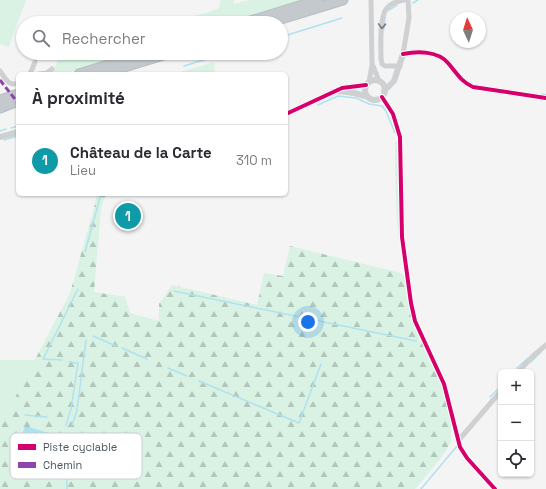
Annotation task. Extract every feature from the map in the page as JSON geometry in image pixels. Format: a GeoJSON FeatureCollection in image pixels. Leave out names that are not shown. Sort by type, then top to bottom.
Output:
{"type":"FeatureCollection","features":[{"type":"Feature","properties":{"kind":"highway"},"geometry":{"type":"LineString","coordinates":[[267,16],[319,0]]}},
{"type":"Feature","properties":{"kind":"highway"},"geometry":{"type":"LineString","coordinates":[[288,17],[343,0]]}},
{"type":"Feature","properties":{"kind":"highway"},"geometry":{"type":"LineString","coordinates":[[85,72],[124,60]]}},
{"type":"Feature","properties":{"kind":"highway"},"geometry":{"type":"LineString","coordinates":[[108,72],[147,60]]}},
{"type":"Feature","properties":{"kind":"highway"},"geometry":{"type":"LineString","coordinates":[[0,100],[16,95]]}},
{"type":"Feature","properties":{"kind":"highway"},"geometry":{"type":"LineString","coordinates":[[0,108],[16,102]]}},
{"type":"Feature","properties":{"kind":"street"},"geometry":{"type":"LineString","coordinates":[[400,66],[385,66],[382,64],[382,19],[384,11],[388,6],[397,1],[404,0]]}},
{"type":"Feature","properties":{"kind":"street"},"geometry":{"type":"LineString","coordinates":[[337,91],[354,93],[373,100],[380,98],[392,85],[403,54],[409,18],[408,0]]}},
{"type":"Feature","properties":{"kind":"street"},"geometry":{"type":"LineString","coordinates":[[368,97],[366,93],[372,65],[371,3]]}},
{"type":"Feature","properties":{"kind":"street"},"geometry":{"type":"LineString","coordinates":[[403,54],[420,53],[439,56],[447,62],[463,82],[473,87],[546,98]]}},
{"type":"Feature","properties":{"kind":"street"},"geometry":{"type":"LineString","coordinates":[[31,72],[35,62]]}},
{"type":"Feature","properties":{"kind":"street"},"geometry":{"type":"LineString","coordinates":[[372,65],[384,88],[383,94],[393,114],[400,137],[402,237],[415,321],[444,384],[460,448],[495,489]]}},
{"type":"Feature","properties":{"kind":"street"},"geometry":{"type":"LineString","coordinates":[[47,72],[50,68]]}},
{"type":"Feature","properties":{"kind":"street"},"geometry":{"type":"LineString","coordinates":[[0,71],[9,83],[16,83]]}},
{"type":"Feature","properties":{"kind":"street"},"geometry":{"type":"LineString","coordinates":[[288,113],[342,88],[368,84],[372,81],[380,82],[389,80],[396,75]]}},
{"type":"Feature","properties":{"kind":"street"},"geometry":{"type":"LineString","coordinates":[[0,137],[16,133]]}},
{"type":"Feature","properties":{"kind":"street"},"geometry":{"type":"LineString","coordinates":[[521,369],[533,356],[546,346]]}},
{"type":"Feature","properties":{"kind":"street"},"geometry":{"type":"LineString","coordinates":[[458,441],[498,394]]}},
{"type":"Feature","properties":{"kind":"green space"},"geometry":{"type":"Polygon","coordinates":[[[0,0],[26,0],[20,16],[16,16],[16,28],[9,47],[0,44],[0,0]]]}},
{"type":"Feature","properties":{"kind":"green space"},"geometry":{"type":"Polygon","coordinates":[[[221,0],[234,0],[234,4],[249,0],[302,0],[249,16],[194,16],[218,9],[221,0]]]}},
{"type":"Feature","properties":{"kind":"green space"},"geometry":{"type":"Polygon","coordinates":[[[58,60],[108,60],[69,72],[53,72],[58,60]]]}},
{"type":"Feature","properties":{"kind":"green space"},"geometry":{"type":"Polygon","coordinates":[[[214,62],[215,72],[181,72],[214,62]]]}},
{"type":"Feature","properties":{"kind":"green space"},"geometry":{"type":"Polygon","coordinates":[[[395,142],[399,142],[399,238],[397,224],[395,142]]]}},
{"type":"Feature","properties":{"kind":"green space"},"geometry":{"type":"Polygon","coordinates":[[[97,196],[105,196],[101,208],[94,292],[125,297],[130,313],[159,321],[159,304],[172,285],[257,305],[264,273],[283,276],[290,246],[401,273],[407,277],[415,321],[436,364],[451,410],[451,442],[441,458],[415,489],[0,489],[0,412],[8,411],[70,293],[97,196]]]}},
{"type":"Feature","properties":{"kind":"green space"},"geometry":{"type":"Polygon","coordinates":[[[0,360],[35,360],[8,411],[0,412],[0,360]]]}},
{"type":"Feature","properties":{"kind":"water"},"geometry":{"type":"Polygon","coordinates":[[[25,426],[49,433],[24,433],[25,426]]]}},
{"type":"Feature","properties":{"kind":"waterway"},"geometry":{"type":"LineString","coordinates":[[413,3],[418,0]]}},
{"type":"Feature","properties":{"kind":"waterway"},"geometry":{"type":"LineString","coordinates":[[389,10],[397,5]]}},
{"type":"Feature","properties":{"kind":"waterway"},"geometry":{"type":"LineString","coordinates":[[384,29],[385,17]]}},
{"type":"Feature","properties":{"kind":"waterway"},"geometry":{"type":"LineString","coordinates":[[288,35],[342,18]]}},
{"type":"Feature","properties":{"kind":"waterway"},"geometry":{"type":"LineString","coordinates":[[184,66],[203,60]]}},
{"type":"Feature","properties":{"kind":"waterway"},"geometry":{"type":"LineString","coordinates":[[542,94],[546,95]]}},
{"type":"Feature","properties":{"kind":"waterway"},"geometry":{"type":"LineString","coordinates":[[318,105],[338,96],[356,98],[369,104],[382,106],[386,111],[395,133]]}},
{"type":"Feature","properties":{"kind":"waterway"},"geometry":{"type":"LineString","coordinates":[[11,128],[16,127]]}},
{"type":"Feature","properties":{"kind":"waterway"},"geometry":{"type":"LineString","coordinates":[[0,131],[6,129]]}},
{"type":"Feature","properties":{"kind":"waterway"},"geometry":{"type":"LineString","coordinates":[[4,140],[16,137]]}},
{"type":"Feature","properties":{"kind":"waterway"},"geometry":{"type":"LineString","coordinates":[[85,252],[100,196]]}},
{"type":"Feature","properties":{"kind":"waterway"},"geometry":{"type":"LineString","coordinates":[[62,360],[43,359],[78,289]]}},
{"type":"Feature","properties":{"kind":"waterway"},"geometry":{"type":"LineString","coordinates":[[174,291],[416,341]]}},
{"type":"Feature","properties":{"kind":"waterway"},"geometry":{"type":"LineString","coordinates":[[93,336],[116,346]]}},
{"type":"Feature","properties":{"kind":"waterway"},"geometry":{"type":"LineString","coordinates":[[72,425],[77,410],[86,340]]}},
{"type":"Feature","properties":{"kind":"waterway"},"geometry":{"type":"LineString","coordinates":[[122,348],[147,359]]}},
{"type":"Feature","properties":{"kind":"waterway"},"geometry":{"type":"LineString","coordinates":[[531,362],[541,352]]}},
{"type":"Feature","properties":{"kind":"waterway"},"geometry":{"type":"LineString","coordinates":[[517,368],[528,358]]}},
{"type":"Feature","properties":{"kind":"waterway"},"geometry":{"type":"LineString","coordinates":[[66,425],[71,409],[78,363],[69,362]]}},
{"type":"Feature","properties":{"kind":"waterway"},"geometry":{"type":"LineString","coordinates":[[199,381],[299,423],[321,364]]}},
{"type":"Feature","properties":{"kind":"waterway"},"geometry":{"type":"LineString","coordinates":[[168,368],[187,376]]}},
{"type":"Feature","properties":{"kind":"waterway"},"geometry":{"type":"LineString","coordinates":[[490,397],[498,389]]}},
{"type":"Feature","properties":{"kind":"waterway"},"geometry":{"type":"LineString","coordinates":[[25,415],[47,417]]}},
{"type":"Feature","properties":{"kind":"waterway"},"geometry":{"type":"LineString","coordinates":[[421,489],[457,446]]}},
{"type":"Feature","properties":{"kind":"waterway"},"geometry":{"type":"LineString","coordinates":[[67,479],[67,489]]}},
{"type":"Feature","properties":{"kind":"marked path"},"geometry":{"type":"LineString","coordinates":[[0,80],[16,100]]}},
{"type":"Feature","properties":{"kind":"cycle path"},"geometry":{"type":"LineString","coordinates":[[403,54],[421,52],[439,56],[448,63],[462,80],[473,87],[546,98]]}},
{"type":"Feature","properties":{"kind":"cycle path"},"geometry":{"type":"LineString","coordinates":[[288,113],[342,88],[366,85]]}},
{"type":"Feature","properties":{"kind":"cycle path"},"geometry":{"type":"LineString","coordinates":[[382,97],[393,114],[400,137],[402,237],[415,321],[444,384],[460,447],[467,458],[495,489]]}},
{"type":"Feature","properties":{"kind":"place","name":"Château de la Carte"},"geometry":{"type":"Point","coordinates":[128,216]}}]}
